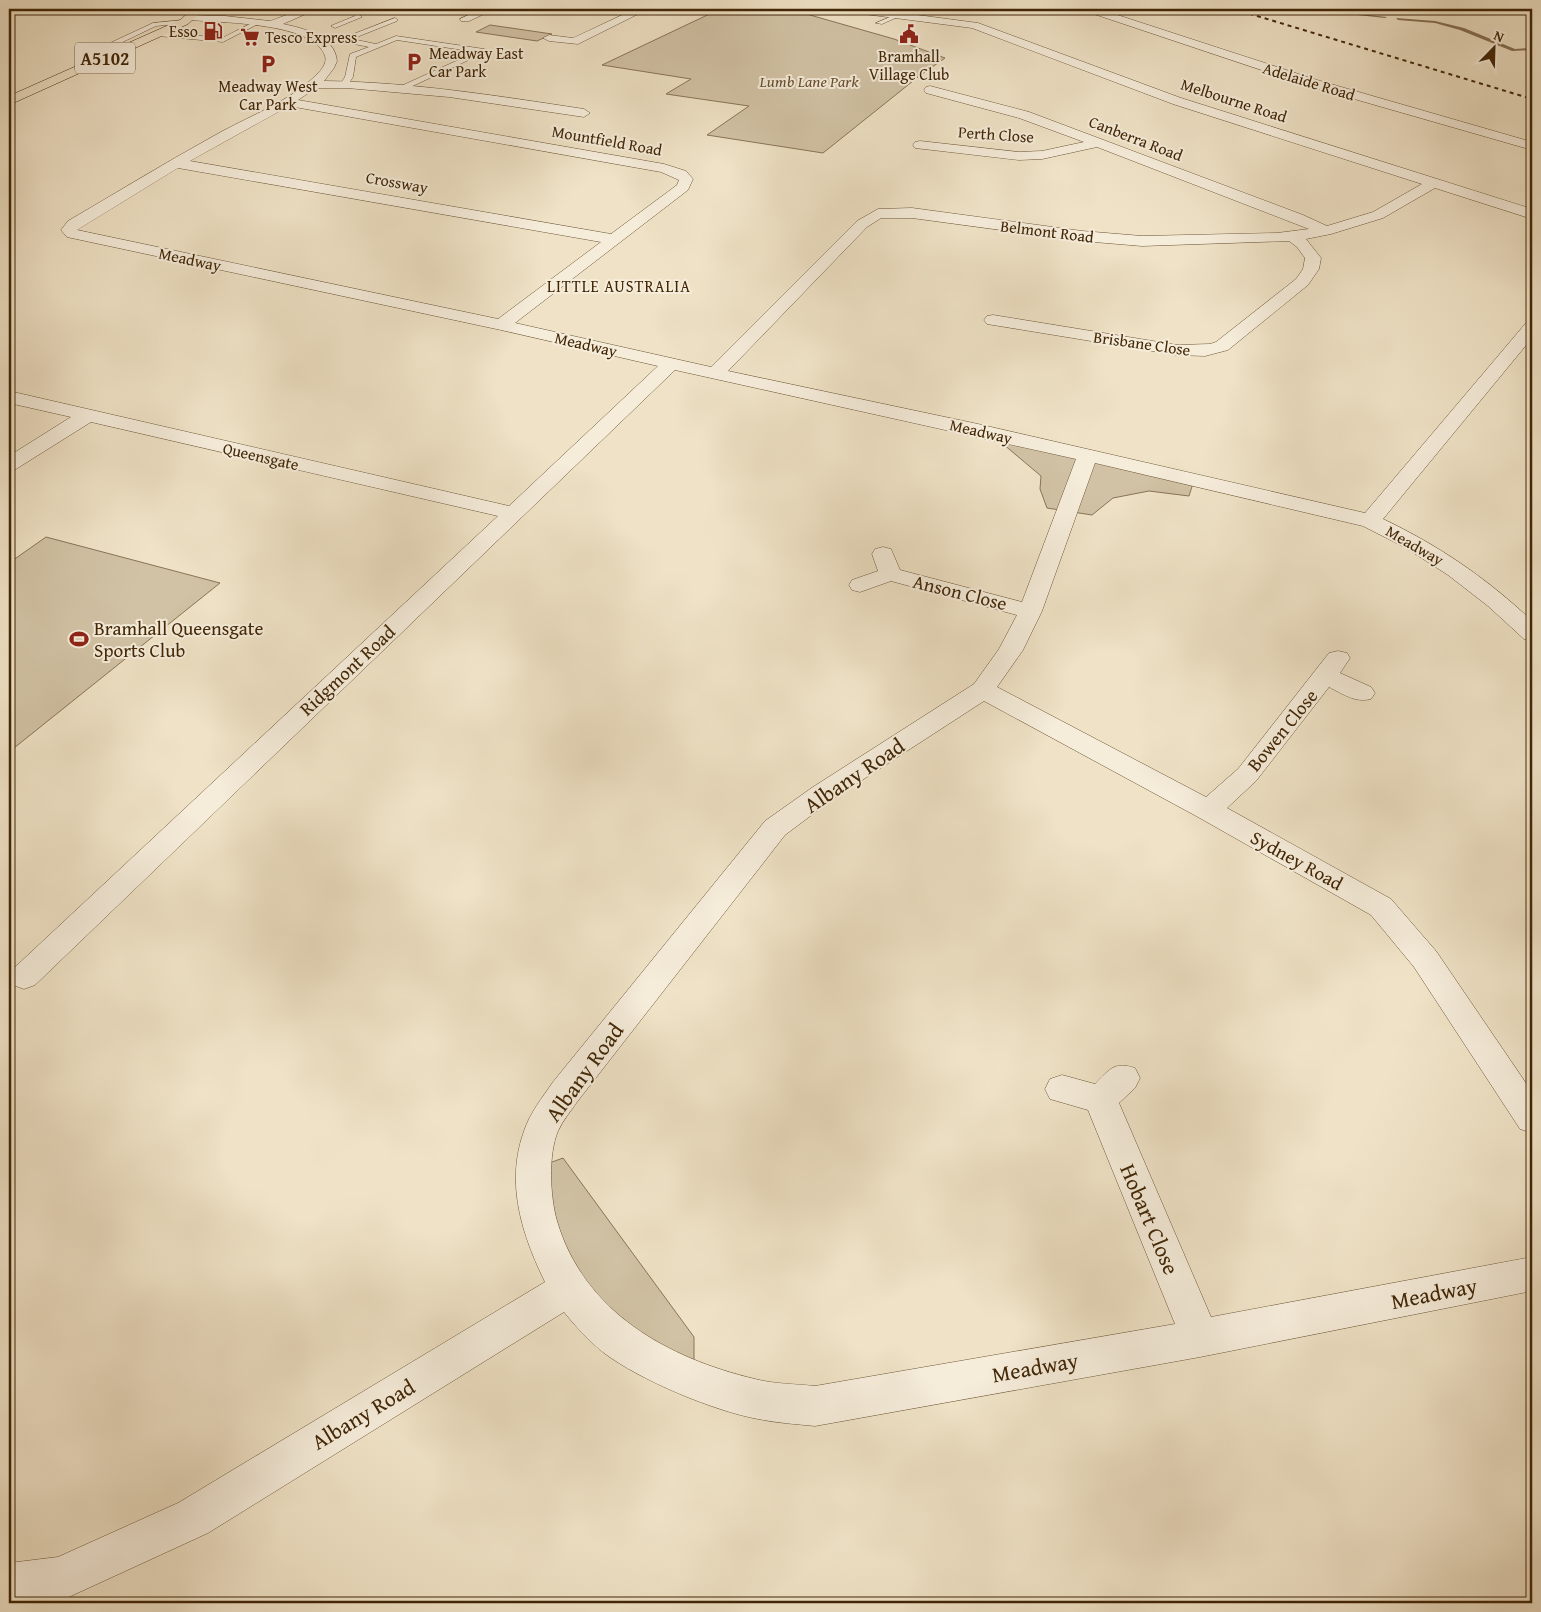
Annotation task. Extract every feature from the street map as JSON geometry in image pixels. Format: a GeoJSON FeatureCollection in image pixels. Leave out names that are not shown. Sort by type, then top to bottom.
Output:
{"type":"FeatureCollection","features":[{"type":"Feature","properties":{"kind":"main road","name":"A5102"},"geometry":{"type":"LineString","coordinates":[[9,101],[158,34],[191,16]]}},
{"type":"Feature","properties":{"kind":"street"},"geometry":{"type":"LineString","coordinates":[[263,24],[312,9]]}},
{"type":"Feature","properties":{"kind":"street"},"geometry":{"type":"LineString","coordinates":[[465,19],[490,9]]}},
{"type":"Feature","properties":{"kind":"street"},"geometry":{"type":"LineString","coordinates":[[550,38],[574,42],[643,9]]}},
{"type":"Feature","properties":{"kind":"street","name":"Melbourne Road"},"geometry":{"type":"LineString","coordinates":[[849,9],[974,25],[1127,83],[1532,214]]}},
{"type":"Feature","properties":{"kind":"street"},"geometry":{"type":"LineString","coordinates":[[926,18],[940,9]]}},
{"type":"Feature","properties":{"kind":"street","name":"Adelaide Road"},"geometry":{"type":"LineString","coordinates":[[1089,9],[1313,83],[1532,146]]}},
{"type":"Feature","properties":{"kind":"street"},"geometry":{"type":"LineString","coordinates":[[191,16],[298,30],[320,40]]}},
{"type":"Feature","properties":{"kind":"street","name":"Meadway"},"geometry":{"type":"LineString","coordinates":[[320,40],[331,55],[331,60],[327,70],[313,84],[286,102],[176,163],[73,224],[69,230],[72,234],[501,324],[1370,521],[1406,536],[1470,580],[1513,614],[1532,634]]}},
{"type":"Feature","properties":{"kind":"street"},"geometry":{"type":"LineString","coordinates":[[313,84],[404,88],[584,113]]}},
{"type":"Feature","properties":{"kind":"street","name":"Canberra Road"},"geometry":{"type":"LineString","coordinates":[[930,90],[1024,115],[1298,218],[1326,231]]}},
{"type":"Feature","properties":{"kind":"street","name":"Mountfield Road"},"geometry":{"type":"LineString","coordinates":[[286,102],[664,168],[674,171],[686,179],[683,187],[501,324]]}},
{"type":"Feature","properties":{"kind":"street","name":"Perth Close"},"geometry":{"type":"LineString","coordinates":[[920,145],[1019,156],[1042,155],[1098,143]]}},
{"type":"Feature","properties":{"kind":"street","name":"Crossway"},"geometry":{"type":"LineString","coordinates":[[176,163],[612,239]]}},
{"type":"Feature","properties":{"kind":"street","name":"Belmont Road"},"geometry":{"type":"LineString","coordinates":[[716,373],[862,224],[878,214],[912,213],[1082,236],[1142,241],[1207,241],[1293,237],[1326,231],[1378,215],[1433,183]]}},
{"type":"Feature","properties":{"kind":"street","name":"Brisbane Close"},"geometry":{"type":"LineString","coordinates":[[993,320],[1177,350],[1196,352],[1211,350],[1222,346],[1302,282],[1311,269],[1313,258],[1303,244],[1293,237]]}},
{"type":"Feature","properties":{"kind":"street"},"geometry":{"type":"LineString","coordinates":[[1370,521],[1532,327]]}},
{"type":"Feature","properties":{"kind":"street","name":"Ridgmont Road"},"geometry":{"type":"LineString","coordinates":[[24,977],[671,364]]}},
{"type":"Feature","properties":{"kind":"street","name":"Queensgate"},"geometry":{"type":"LineString","coordinates":[[9,397],[513,514]]}},
{"type":"Feature","properties":{"kind":"street"},"geometry":{"type":"LineString","coordinates":[[9,465],[86,416]]}},
{"type":"Feature","properties":{"kind":"street","name":"Albany Road"},"geometry":{"type":"LineString","coordinates":[[9,1585],[60,1579],[192,1518],[569,1288],[544,1245],[535,1205],[533,1169],[541,1132],[565,1092],[775,828],[823,793],[983,690],[1011,650],[1030,610],[1087,456]]}},
{"type":"Feature","properties":{"kind":"street","name":"Anson Close"},"geometry":{"type":"LineString","coordinates":[[860,585],[886,564],[1030,610]]}},
{"type":"Feature","properties":{"kind":"street","name":"Bowen Close"},"geometry":{"type":"LineString","coordinates":[[1208,810],[1247,774],[1332,667],[1362,693]]}},
{"type":"Feature","properties":{"kind":"street","name":"Sydney Road"},"geometry":{"type":"LineString","coordinates":[[983,690],[1208,810],[1381,907],[1425,959],[1532,1119]]}},
{"type":"Feature","properties":{"kind":"street","name":"Hobart Close"},"geometry":{"type":"LineString","coordinates":[[1062,1089],[1112,1089],[1200,1338]]}},
{"type":"Feature","properties":{"kind":"street","name":"Meadway"},"geometry":{"type":"LineString","coordinates":[[569,1288],[604,1330],[641,1355],[694,1378],[756,1399],[815,1406],[1200,1338],[1532,1274]]}},
{"type":"Feature","properties":{"kind":"lane"},"geometry":{"type":"LineString","coordinates":[[331,9],[355,12],[359,17],[335,26]]}},
{"type":"Feature","properties":{"kind":"lane"},"geometry":{"type":"LineString","coordinates":[[1522,9],[1532,13]]}},
{"type":"Feature","properties":{"kind":"lane"},"geometry":{"type":"LineString","coordinates":[[880,23],[899,14]]}},
{"type":"Feature","properties":{"kind":"lane"},"geometry":{"type":"LineString","coordinates":[[118,52],[99,50],[155,24],[191,16]]}},
{"type":"Feature","properties":{"kind":"lane"},"geometry":{"type":"LineString","coordinates":[[344,40],[395,20]]}},
{"type":"Feature","properties":{"kind":"lane"},"geometry":{"type":"LineString","coordinates":[[158,34],[223,40],[263,24]]}},
{"type":"Feature","properties":{"kind":"lane"},"geometry":{"type":"LineString","coordinates":[[344,84],[349,77],[353,56],[396,38],[484,51],[404,88]]}},
{"type":"Feature","properties":{"kind":"lane"},"geometry":{"type":"LineString","coordinates":[[320,40],[344,40],[377,46]]}},
{"type":"Feature","properties":{"kind":"green space","name":"Lumb Lane Park"},"geometry":{"type":"Polygon","coordinates":[[[720,9],[789,9],[894,39],[945,58],[918,77],[823,153],[707,135],[749,106],[666,94],[691,79],[602,65],[720,9]]]}},
{"type":"Feature","properties":{"kind":"green space"},"geometry":{"type":"Polygon","coordinates":[[[490,25],[552,34],[537,41],[476,32],[490,25]]]}},
{"type":"Feature","properties":{"kind":"green space"},"geometry":{"type":"Polygon","coordinates":[[[1008,437],[1194,480],[1189,496],[1149,491],[1113,498],[1092,515],[1047,508],[1040,489],[1041,476],[1003,444],[1008,437]]]}},
{"type":"Feature","properties":{"kind":"green space","name":"Bramhall Queensgate Sports Club"},"geometry":{"type":"Polygon","coordinates":[[[46,537],[220,583],[9,752],[9,563],[46,537]]]}},
{"type":"Feature","properties":{"kind":"green space"},"geometry":{"type":"Polygon","coordinates":[[[563,1158],[694,1337],[694,1378],[569,1288],[533,1169],[563,1158]]]}},
{"type":"Feature","properties":{"kind":"waterway"},"geometry":{"type":"LineString","coordinates":[[1304,9],[1385,17]]}},
{"type":"Feature","properties":{"kind":"waterway"},"geometry":{"type":"LineString","coordinates":[[1398,19],[1435,22],[1462,29],[1514,50],[1532,49]]}},
{"type":"Feature","properties":{"kind":"railway"},"geometry":{"type":"LineString","coordinates":[[1234,9],[1532,99]]}},
{"type":"Feature","properties":{"kind":"place","name":"Esso"},"geometry":{"type":"Point","coordinates":[213,31]}},
{"type":"Feature","properties":{"kind":"place","name":"Bramhall Village Club"},"geometry":{"type":"Point","coordinates":[909,34]}},
{"type":"Feature","properties":{"kind":"place","name":"Tesco Express"},"geometry":{"type":"Point","coordinates":[250,37]}},
{"type":"Feature","properties":{"kind":"place","name":"Meadway East Car Park"},"geometry":{"type":"Point","coordinates":[414,62]}},
{"type":"Feature","properties":{"kind":"place","name":"Meadway West Car Park"},"geometry":{"type":"Point","coordinates":[268,64]}},
{"type":"Feature","properties":{"kind":"place","name":"Bramhall Queensgate Sports Club"},"geometry":{"type":"Point","coordinates":[79,639]}},
{"type":"Feature","properties":{"kind":"district","name":"LITTLE AUSTRALIA"},"geometry":{"type":"Point","coordinates":[619,286]}}]}
